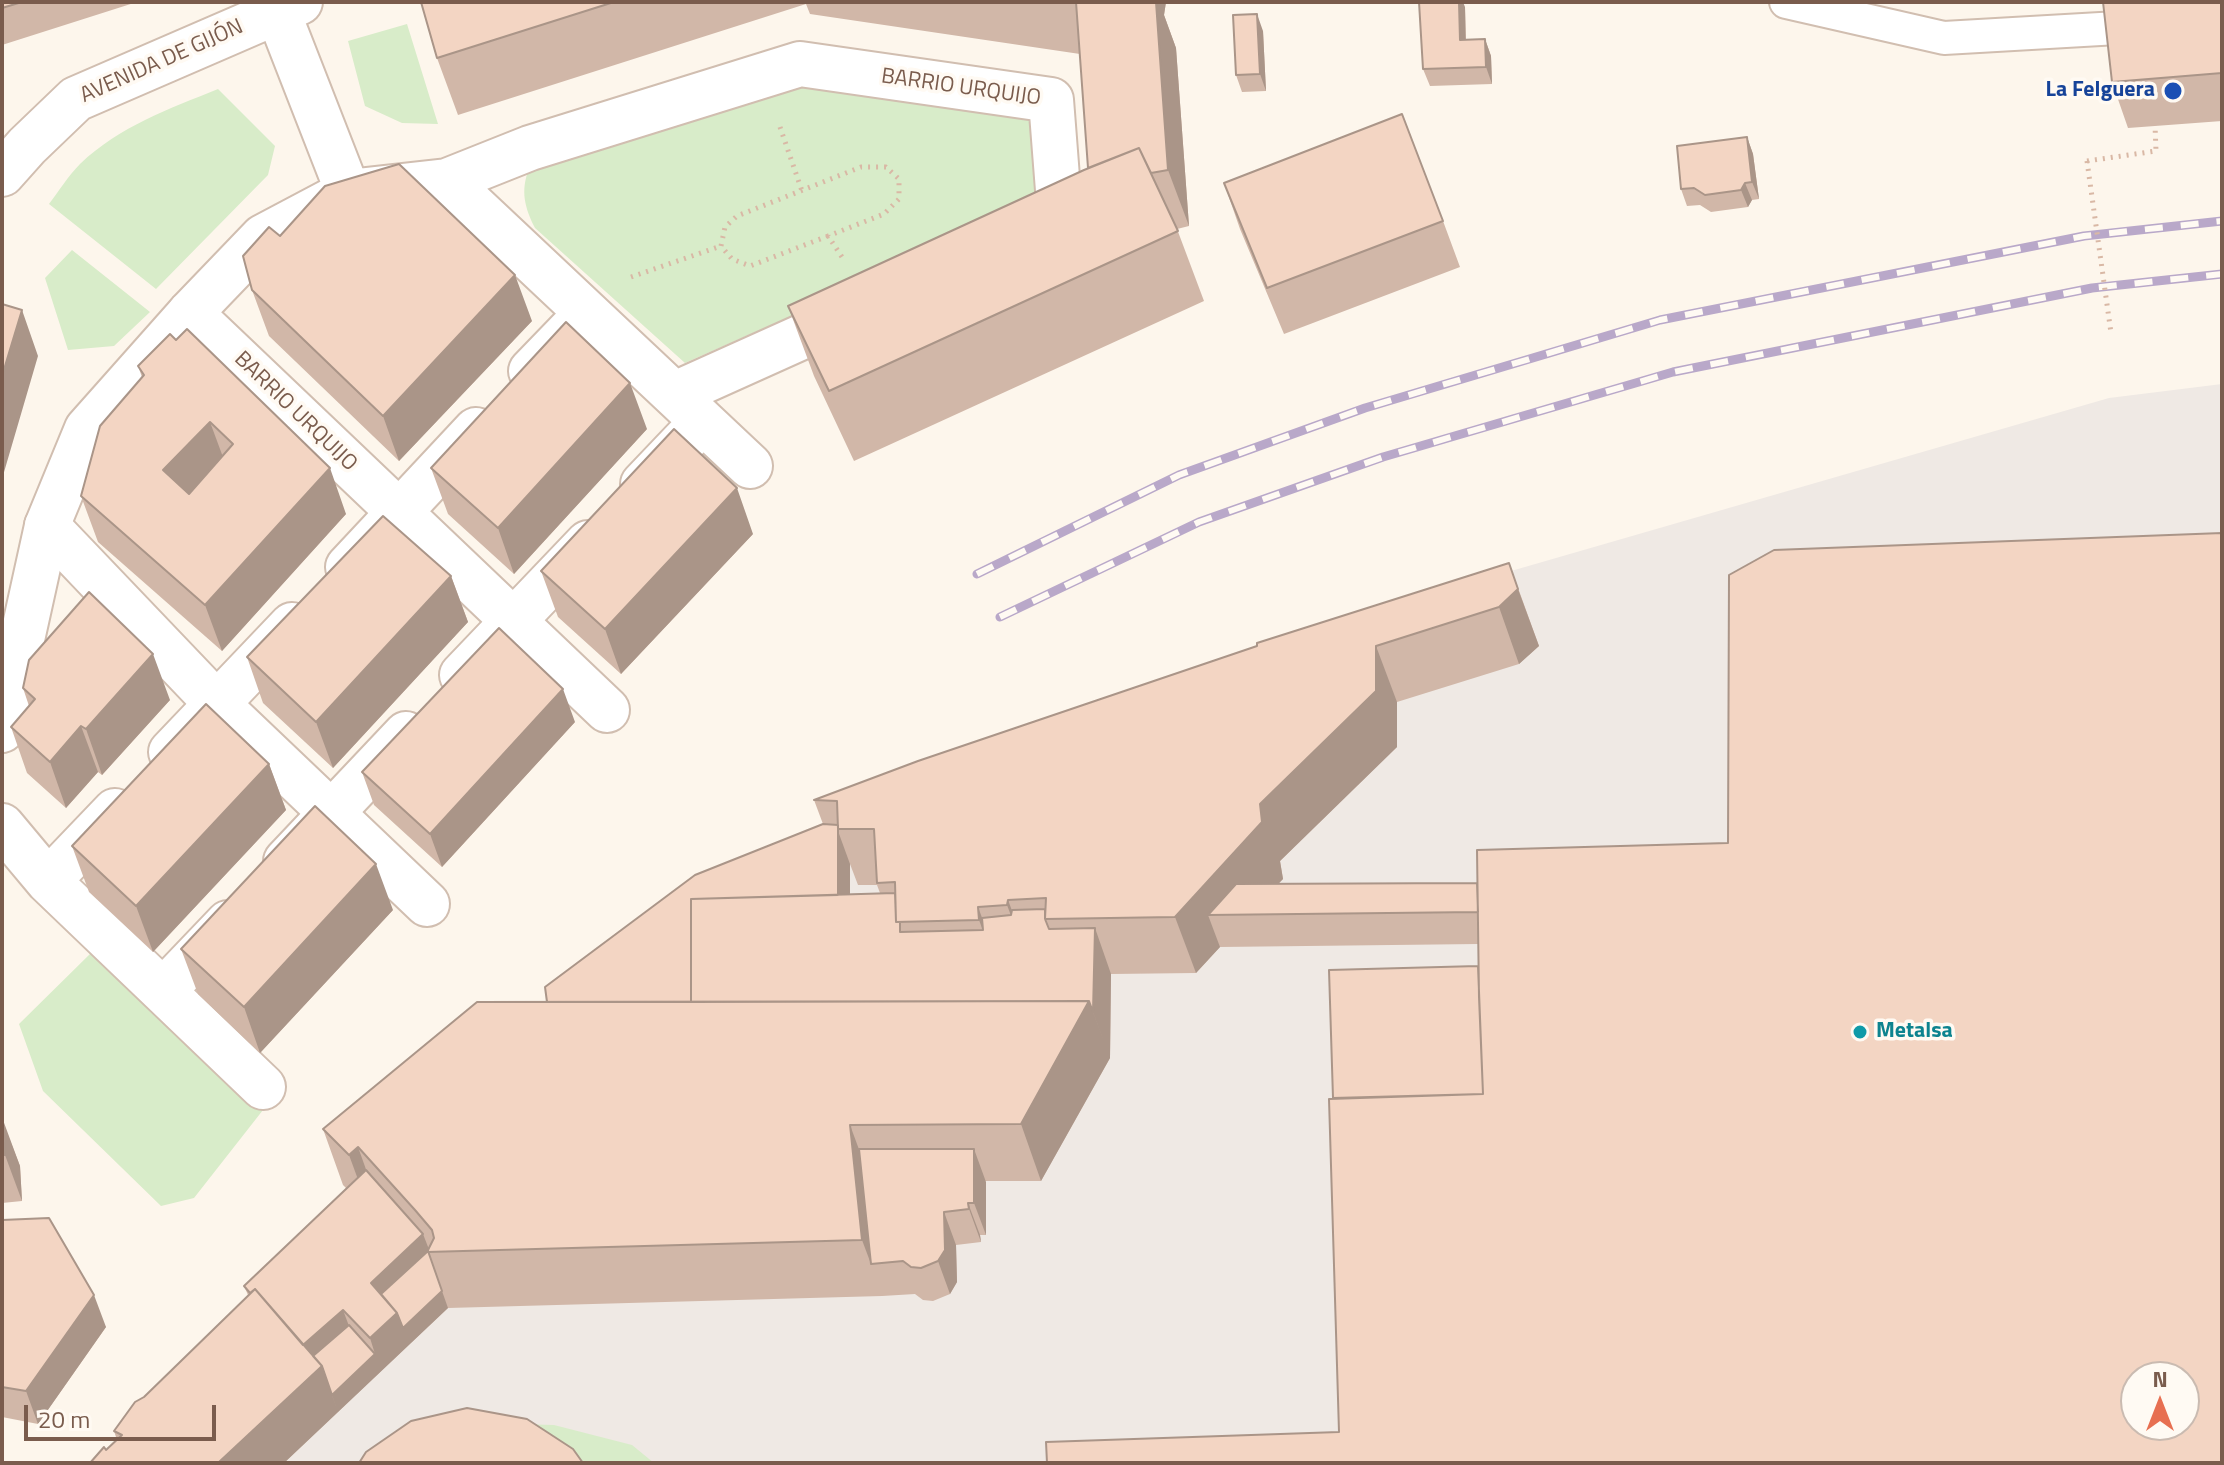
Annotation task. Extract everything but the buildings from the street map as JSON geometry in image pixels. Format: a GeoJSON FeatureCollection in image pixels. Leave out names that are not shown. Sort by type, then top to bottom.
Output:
{"type":"FeatureCollection","features":[{"type":"Feature","properties":{"kind":"street","name":"AVENIDA DE GIJÓN"},"geometry":{"type":"LineString","coordinates":[[2,174],[76,99],[289,6]]}},
{"type":"Feature","properties":{"kind":"street"},"geometry":{"type":"LineString","coordinates":[[289,6],[348,192]]}},
{"type":"Feature","properties":{"kind":"street","name":"BARRIO URQUIJO"},"geometry":{"type":"LineString","coordinates":[[2,730],[47,526],[87,429],[190,313],[263,237],[348,192],[447,181],[530,148],[800,64],[1051,100],[1060,216],[1002,243]]}},
{"type":"Feature","properties":{"kind":"street"},"geometry":{"type":"LineString","coordinates":[[447,181],[750,466]]}},
{"type":"Feature","properties":{"kind":"street"},"geometry":{"type":"LineString","coordinates":[[163,991],[514,621],[688,408],[880,301]]}},
{"type":"Feature","properties":{"kind":"street","name":"BARRIO URQUIJO"},"geometry":{"type":"LineString","coordinates":[[190,313],[607,710]]}},
{"type":"Feature","properties":{"kind":"street"},"geometry":{"type":"LineString","coordinates":[[48,881],[587,313]]}},
{"type":"Feature","properties":{"kind":"street"},"geometry":{"type":"LineString","coordinates":[[47,526],[217,704],[427,904]]}},
{"type":"Feature","properties":{"kind":"street"},"geometry":{"type":"LineString","coordinates":[[2,826],[48,881],[263,1087]]}},
{"type":"Feature","properties":{"kind":"lane"},"geometry":{"type":"LineString","coordinates":[[1786,2],[1944,38],[2222,22]]}},
{"type":"Feature","properties":{"kind":"path"},"geometry":{"type":"LineString","coordinates":[[763,75],[802,191]]}},
{"type":"Feature","properties":{"kind":"path"},"geometry":{"type":"LineString","coordinates":[[2111,333],[2087,161],[2156,151],[2155,125]]}},
{"type":"Feature","properties":{"kind":"path"},"geometry":{"type":"LineString","coordinates":[[861,167],[886,167],[899,179],[899,199],[884,214],[750,266],[732,259],[721,246],[725,227],[737,216],[861,167]]}},
{"type":"Feature","properties":{"kind":"path"},"geometry":{"type":"LineString","coordinates":[[828,236],[880,301]]}},
{"type":"Feature","properties":{"kind":"path"},"geometry":{"type":"LineString","coordinates":[[587,313],[625,278],[721,246]]}},
{"type":"Feature","properties":{"kind":"shaded area"},"geometry":{"type":"Polygon","coordinates":[[[2222,384],[2222,1463],[189,1463],[859,854],[1283,637],[2109,398],[2222,384]]]}},
{"type":"Feature","properties":{"kind":"green space"},"geometry":{"type":"Polygon","coordinates":[[[407,24],[438,124],[402,123],[365,106],[348,41],[407,24]]]}},
{"type":"Feature","properties":{"kind":"green space"},"geometry":{"type":"Polygon","coordinates":[[[802,79],[1031,113],[1038,207],[685,363],[535,228],[525,199],[529,169],[802,79]]]}},
{"type":"Feature","properties":{"kind":"green space"},"geometry":{"type":"Polygon","coordinates":[[[218,89],[275,146],[268,175],[156,289],[49,204],[80,164],[112,139],[146,120],[218,89]]]}},
{"type":"Feature","properties":{"kind":"green space"},"geometry":{"type":"Polygon","coordinates":[[[72,250],[150,312],[114,346],[68,350],[45,278],[72,250]]]}},
{"type":"Feature","properties":{"kind":"green space"},"geometry":{"type":"Polygon","coordinates":[[[91,953],[263,1110],[194,1198],[161,1206],[43,1091],[19,1024],[91,953]]]}},
{"type":"Feature","properties":{"kind":"green space"},"geometry":{"type":"Polygon","coordinates":[[[482,1423],[554,1425],[632,1445],[654,1463],[373,1463],[482,1423]]]}},
{"type":"Feature","properties":{"kind":"railway"},"geometry":{"type":"LineString","coordinates":[[977,574],[1179,475],[1365,408],[1660,320],[2084,236],[2222,221]]}},
{"type":"Feature","properties":{"kind":"railway"},"geometry":{"type":"LineString","coordinates":[[1000,617],[1199,522],[1383,457],[1673,372],[2092,288],[2222,274]]}},
{"type":"Feature","properties":{"kind":"place","name":"La Felguera"},"geometry":{"type":"Point","coordinates":[2173,91]}},
{"type":"Feature","properties":{"kind":"place","name":"Metalsa"},"geometry":{"type":"Point","coordinates":[1860,1032]}}]}
